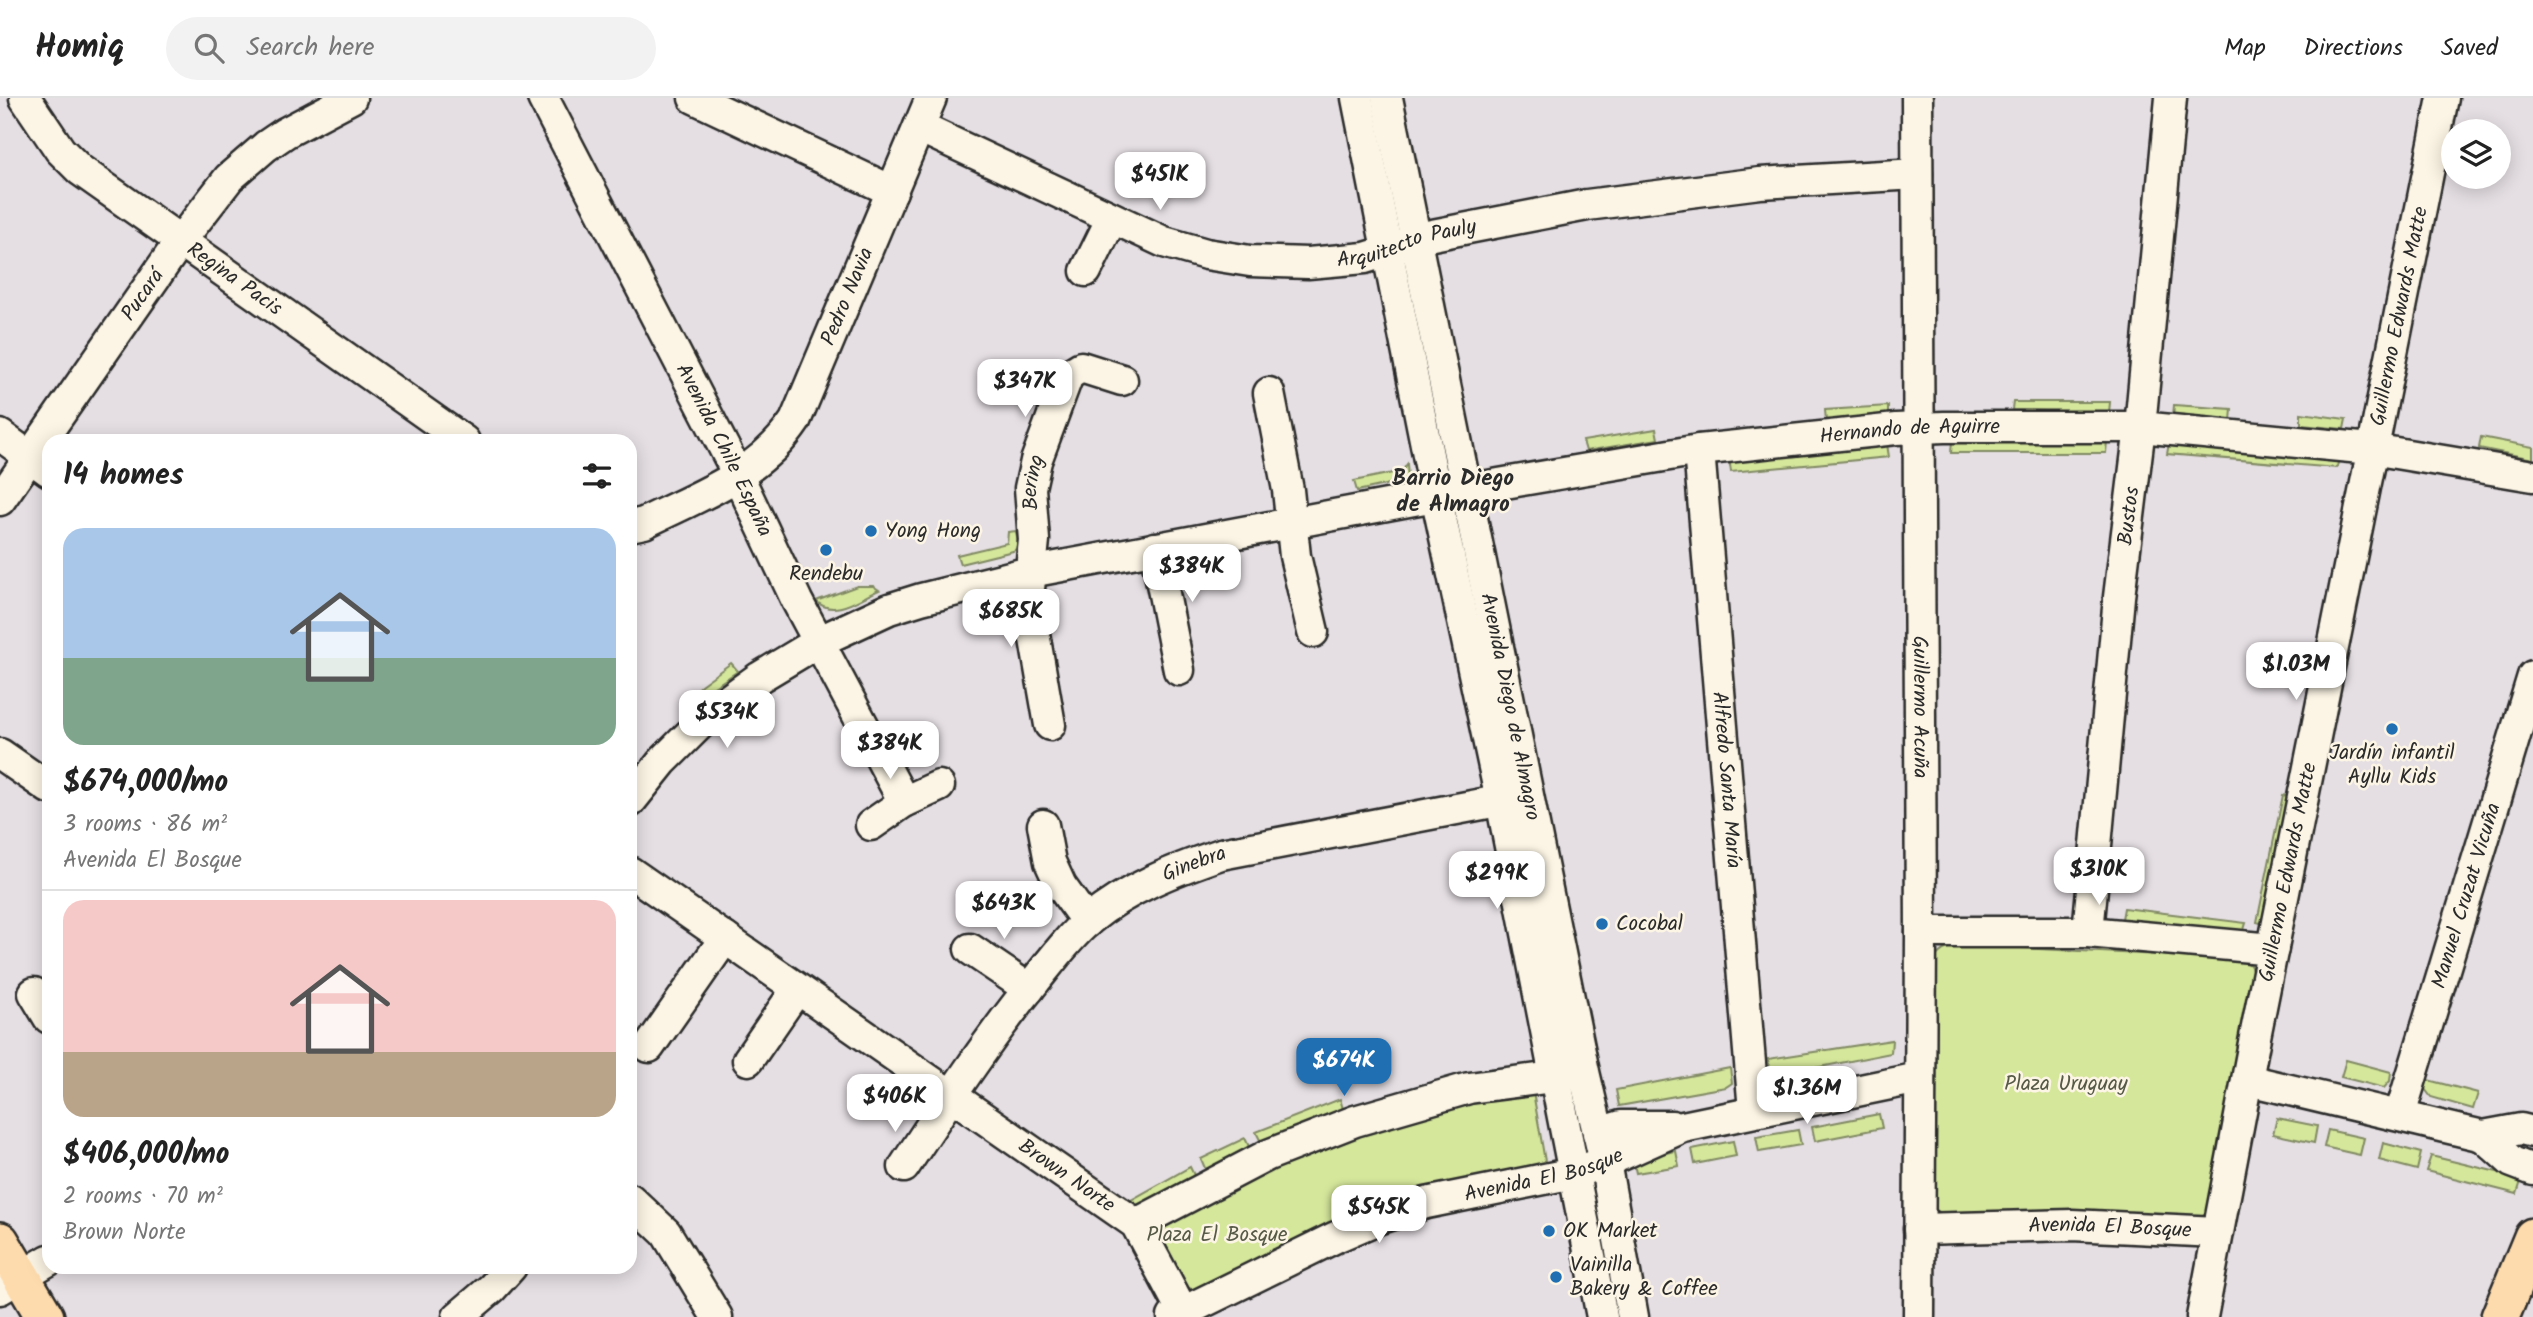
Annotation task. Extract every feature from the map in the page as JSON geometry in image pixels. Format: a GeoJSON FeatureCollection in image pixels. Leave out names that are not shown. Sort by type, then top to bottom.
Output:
{"type":"FeatureCollection","features":[{"type":"Feature","properties":{"kind":"main road"},"geometry":{"type":"LineString","coordinates":[[2500,1317],[2533,1237]]}},
{"type":"Feature","properties":{"kind":"main road"},"geometry":{"type":"LineString","coordinates":[[0,1241],[24,1275],[45,1317]]}},
{"type":"Feature","properties":{"kind":"street","name":"Regina Pacis"},"geometry":{"type":"LineString","coordinates":[[25,98],[61,150],[80,170],[454,434]]}},
{"type":"Feature","properties":{"kind":"street","name":"Pucará"},"geometry":{"type":"LineString","coordinates":[[59,434],[181,240],[217,191],[247,161],[285,133],[351,98]]}},
{"type":"Feature","properties":{"kind":"street","name":"Avenida Chile España"},"geometry":{"type":"LineString","coordinates":[[543,98],[737,477],[797,601],[811,648],[904,802]]}},
{"type":"Feature","properties":{"kind":"street"},"geometry":{"type":"LineString","coordinates":[[694,98],[892,191]]}},
{"type":"Feature","properties":{"kind":"street","name":"Pedro Navia"},"geometry":{"type":"LineString","coordinates":[[737,477],[775,448],[794,421],[931,98]]}},
{"type":"Feature","properties":{"kind":"street","name":"Avenida Diego de Almagro"},"geometry":{"type":"LineString","coordinates":[[1357,98],[1436,495],[1515,798]]}},
{"type":"Feature","properties":{"kind":"street","name":"Avenida Diego de Almagro"},"geometry":{"type":"LineString","coordinates":[[1387,98],[1467,489],[1515,798],[1570,1074],[1574,1173],[1602,1317]]}},
{"type":"Feature","properties":{"kind":"street","name":"Guillermo Acuña"},"geometry":{"type":"LineString","coordinates":[[1917,98],[1921,932],[1919,1317]]}},
{"type":"Feature","properties":{"kind":"street","name":"Bustos"},"geometry":{"type":"LineString","coordinates":[[2088,932],[2119,597],[2140,427],[2171,98]]}},
{"type":"Feature","properties":{"kind":"street","name":"Guillermo Edwards Matte"},"geometry":{"type":"LineString","coordinates":[[2202,1317],[2443,98]]}},
{"type":"Feature","properties":{"kind":"street","name":"Arquitecto Pauly"},"geometry":{"type":"LineString","coordinates":[[919,127],[1164,242],[1206,254],[1251,261],[1308,263],[1365,258],[1417,238],[1587,205],[1760,183],[1917,174]]}},
{"type":"Feature","properties":{"kind":"street"},"geometry":{"type":"LineString","coordinates":[[1086,271],[1112,218]]}},
{"type":"Feature","properties":{"kind":"street","name":"Bering"},"geometry":{"type":"LineString","coordinates":[[1030,572],[1034,540],[1030,488],[1037,461],[1069,375],[1081,367],[1122,380]]}},
{"type":"Feature","properties":{"kind":"street"},"geometry":{"type":"LineString","coordinates":[[1269,393],[1288,489],[1295,555],[1313,632]]}},
{"type":"Feature","properties":{"kind":"street","name":"Hernando de Aguirre"},"geometry":{"type":"LineString","coordinates":[[637,793],[662,762],[713,711],[760,677],[862,620],[900,605],[1030,572],[1467,489],[1699,450],[1919,429],[2140,427],[2372,449],[2533,476]]}},
{"type":"Feature","properties":{"kind":"street"},"geometry":{"type":"LineString","coordinates":[[0,435],[40,464]]}},
{"type":"Feature","properties":{"kind":"street","name":"Alfredo Santa María"},"geometry":{"type":"LineString","coordinates":[[1699,450],[1754,1111]]}},
{"type":"Feature","properties":{"kind":"street","name":"Pucará"},"geometry":{"type":"LineString","coordinates":[[0,500],[40,464]]}},
{"type":"Feature","properties":{"kind":"street"},"geometry":{"type":"LineString","coordinates":[[637,524],[737,477]]}},
{"type":"Feature","properties":{"kind":"street"},"geometry":{"type":"LineString","coordinates":[[1155,548],[1179,670]]}},
{"type":"Feature","properties":{"kind":"street"},"geometry":{"type":"LineString","coordinates":[[1030,572],[1028,599],[1050,725]]}},
{"type":"Feature","properties":{"kind":"street","name":"Hernando de Aguirre"},"geometry":{"type":"LineString","coordinates":[[637,815],[725,716],[811,648]]}},
{"type":"Feature","properties":{"kind":"street","name":"Manuel Cruzat Vicuña"},"geometry":{"type":"LineString","coordinates":[[2400,1115],[2533,676]]}},
{"type":"Feature","properties":{"kind":"street"},"geometry":{"type":"LineString","coordinates":[[0,754],[42,784]]}},
{"type":"Feature","properties":{"kind":"street"},"geometry":{"type":"LineString","coordinates":[[871,825],[904,802],[939,786]]}},
{"type":"Feature","properties":{"kind":"street","name":"Ginebra"},"geometry":{"type":"LineString","coordinates":[[951,1097],[1029,989],[1087,922],[1135,889],[1177,869],[1221,854],[1515,798]]}},
{"type":"Feature","properties":{"kind":"street"},"geometry":{"type":"LineString","coordinates":[[1043,825],[1050,862],[1061,886],[1087,922]]}},
{"type":"Feature","properties":{"kind":"street","name":"Brown Norte"},"geometry":{"type":"LineString","coordinates":[[637,877],[1136,1224],[1178,1314]]}},
{"type":"Feature","properties":{"kind":"street"},"geometry":{"type":"LineString","coordinates":[[1921,932],[2088,932],[2273,948]]}},
{"type":"Feature","properties":{"kind":"street"},"geometry":{"type":"LineString","coordinates":[[649,1047],[725,939]]}},
{"type":"Feature","properties":{"kind":"street"},"geometry":{"type":"LineString","coordinates":[[970,949],[1029,989]]}},
{"type":"Feature","properties":{"kind":"street"},"geometry":{"type":"LineString","coordinates":[[748,1060],[797,989]]}},
{"type":"Feature","properties":{"kind":"street"},"geometry":{"type":"LineString","coordinates":[[1136,1224],[1268,1155],[1355,1121],[1469,1088],[1570,1074]]}},
{"type":"Feature","properties":{"kind":"street","name":"Avenida Diego de Almagro"},"geometry":{"type":"LineString","coordinates":[[1570,1074],[1598,1133],[1633,1317]]}},
{"type":"Feature","properties":{"kind":"street","name":"Avenida El Bosque"},"geometry":{"type":"LineString","coordinates":[[1178,1314],[1380,1218],[1426,1203],[1574,1173],[1683,1127],[1919,1078]]}},
{"type":"Feature","properties":{"kind":"street"},"geometry":{"type":"LineString","coordinates":[[2248,1080],[2483,1136],[2521,1129],[2533,1132]]}},
{"type":"Feature","properties":{"kind":"street"},"geometry":{"type":"LineString","coordinates":[[904,1167],[951,1097]]}},
{"type":"Feature","properties":{"kind":"street","name":"Avenida El Bosque"},"geometry":{"type":"LineString","coordinates":[[1598,1133],[1621,1126],[1683,1127]]}},
{"type":"Feature","properties":{"kind":"street"},"geometry":{"type":"LineString","coordinates":[[2483,1136],[2512,1162],[2533,1170]]}},
{"type":"Feature","properties":{"kind":"street"},"geometry":{"type":"LineString","coordinates":[[637,1206],[666,1233],[717,1317]]}},
{"type":"Feature","properties":{"kind":"street","name":"Avenida El Bosque"},"geometry":{"type":"LineString","coordinates":[[1919,1229],[2072,1225],[2217,1232]]}},
{"type":"Feature","properties":{"kind":"street"},"geometry":{"type":"LineString","coordinates":[[458,1317],[505,1274]]}},
{"type":"Feature","properties":{"kind":"green space"},"geometry":{"type":"Polygon","coordinates":[[[2013,402],[2110,402],[2109,413],[2012,410],[2013,402]]]}},
{"type":"Feature","properties":{"kind":"green space"},"geometry":{"type":"Polygon","coordinates":[[[2174,405],[2232,409],[2231,421],[2173,416],[2174,405]]]}},
{"type":"Feature","properties":{"kind":"green space"},"geometry":{"type":"Polygon","coordinates":[[[1888,406],[1888,417],[1826,421],[1825,410],[1888,406]]]}},
{"type":"Feature","properties":{"kind":"green space"},"geometry":{"type":"Polygon","coordinates":[[[2301,413],[2346,419],[2344,429],[2301,425],[2301,413]]]}},
{"type":"Feature","properties":{"kind":"green space"},"geometry":{"type":"Polygon","coordinates":[[[1656,429],[1658,439],[1586,451],[1583,441],[1656,429]]]}},
{"type":"Feature","properties":{"kind":"green space"},"geometry":{"type":"Polygon","coordinates":[[[2481,437],[2533,447],[2533,459],[2479,448],[2481,437]]]}},
{"type":"Feature","properties":{"kind":"green space"},"geometry":{"type":"Polygon","coordinates":[[[1952,441],[2107,441],[2106,453],[1951,453],[1952,441]]]}},
{"type":"Feature","properties":{"kind":"green space"},"geometry":{"type":"Polygon","coordinates":[[[2169,443],[2339,456],[2337,468],[2167,454],[2169,443]]]}},
{"type":"Feature","properties":{"kind":"green space"},"geometry":{"type":"Polygon","coordinates":[[[1887,444],[1889,457],[1731,472],[1729,458],[1887,444]]]}},
{"type":"Feature","properties":{"kind":"green space"},"geometry":{"type":"Polygon","coordinates":[[[1407,464],[1408,480],[1357,491],[1354,481],[1402,471],[1407,464]]]}},
{"type":"Feature","properties":{"kind":"green space"},"geometry":{"type":"Polygon","coordinates":[[[1016,531],[1018,542],[1013,551],[960,564],[957,555],[1007,543],[1008,532],[1016,531]]]}},
{"type":"Feature","properties":{"kind":"green space"},"geometry":{"type":"Polygon","coordinates":[[[857,586],[873,586],[879,590],[839,608],[823,606],[816,601],[857,586]]]}},
{"type":"Feature","properties":{"kind":"green space"},"geometry":{"type":"Polygon","coordinates":[[[731,663],[738,671],[711,689],[688,711],[681,705],[701,685],[731,663]]]}},
{"type":"Feature","properties":{"kind":"green space"},"geometry":{"type":"Polygon","coordinates":[[[2283,795],[2291,797],[2264,924],[2257,922],[2283,795]]]}},
{"type":"Feature","properties":{"kind":"green space"},"geometry":{"type":"Polygon","coordinates":[[[2124,908],[2246,923],[2243,933],[2122,919],[2124,908]]]}},
{"type":"Feature","properties":{"kind":"green space","name":"Plaza Uruguay"},"geometry":{"type":"Polygon","coordinates":[[[1979,946],[2242,959],[2250,965],[2254,974],[2209,1209],[2196,1222],[1947,1215],[1937,1211],[1933,1202],[1933,962],[1947,948],[1979,946]]]}},
{"type":"Feature","properties":{"kind":"green space"},"geometry":{"type":"Polygon","coordinates":[[[1892,1040],[1891,1053],[1780,1075],[1770,1073],[1768,1059],[1892,1040]]]}},
{"type":"Feature","properties":{"kind":"green space"},"geometry":{"type":"Polygon","coordinates":[[[2346,1060],[2391,1072],[2390,1081],[2384,1088],[2341,1077],[2346,1060]]]}},
{"type":"Feature","properties":{"kind":"green space"},"geometry":{"type":"Polygon","coordinates":[[[1730,1068],[1732,1083],[1726,1087],[1619,1106],[1616,1090],[1730,1068]]]}},
{"type":"Feature","properties":{"kind":"green space"},"geometry":{"type":"Polygon","coordinates":[[[2424,1079],[2478,1093],[2473,1109],[2431,1097],[2425,1089],[2424,1079]]]}},
{"type":"Feature","properties":{"kind":"green space","name":"Plaza El Bosque"},"geometry":{"type":"Polygon","coordinates":[[[1533,1092],[1546,1167],[1199,1291],[1185,1287],[1153,1236],[1161,1220],[1288,1157],[1462,1099],[1533,1092]]]}},
{"type":"Feature","properties":{"kind":"green space"},"geometry":{"type":"Polygon","coordinates":[[[1340,1099],[1344,1112],[1262,1144],[1256,1132],[1340,1099]]]}},
{"type":"Feature","properties":{"kind":"green space"},"geometry":{"type":"Polygon","coordinates":[[[1879,1114],[1882,1128],[1815,1141],[1812,1127],[1879,1114]]]}},
{"type":"Feature","properties":{"kind":"green space"},"geometry":{"type":"Polygon","coordinates":[[[2277,1118],[2317,1126],[2314,1143],[2273,1134],[2277,1118]]]}},
{"type":"Feature","properties":{"kind":"green space"},"geometry":{"type":"Polygon","coordinates":[[[1798,1130],[1801,1145],[1759,1152],[1756,1137],[1798,1130]]]}},
{"type":"Feature","properties":{"kind":"green space"},"geometry":{"type":"Polygon","coordinates":[[[2328,1130],[2364,1138],[2360,1155],[2324,1147],[2328,1130]]]}},
{"type":"Feature","properties":{"kind":"green space"},"geometry":{"type":"Polygon","coordinates":[[[1245,1138],[1251,1151],[1207,1173],[1201,1159],[1245,1138]]]}},
{"type":"Feature","properties":{"kind":"green space"},"geometry":{"type":"Polygon","coordinates":[[[1733,1141],[1736,1156],[1695,1164],[1692,1149],[1733,1141]]]}},
{"type":"Feature","properties":{"kind":"green space"},"geometry":{"type":"Polygon","coordinates":[[[2383,1143],[2421,1153],[2417,1170],[2379,1160],[2383,1143]]]}},
{"type":"Feature","properties":{"kind":"green space"},"geometry":{"type":"Polygon","coordinates":[[[1676,1151],[1679,1166],[1636,1173],[1633,1159],[1676,1151]]]}},
{"type":"Feature","properties":{"kind":"green space"},"geometry":{"type":"Polygon","coordinates":[[[2431,1156],[2522,1178],[2517,1194],[2426,1171],[2431,1156]]]}},
{"type":"Feature","properties":{"kind":"green space"},"geometry":{"type":"Polygon","coordinates":[[[1190,1167],[1196,1179],[1141,1210],[1126,1203],[1190,1167]]]}},
{"type":"Feature","properties":{"kind":"place","name":"Yong Hong"},"geometry":{"type":"Point","coordinates":[871,531]}},
{"type":"Feature","properties":{"kind":"place","name":"Rendebu"},"geometry":{"type":"Point","coordinates":[826,550]}},
{"type":"Feature","properties":{"kind":"place","name":"Jardín infantil Ayllu Kids"},"geometry":{"type":"Point","coordinates":[2392,729]}},
{"type":"Feature","properties":{"kind":"place","name":"Cocobal"},"geometry":{"type":"Point","coordinates":[1602,924]}},
{"type":"Feature","properties":{"kind":"place","name":"OK Market"},"geometry":{"type":"Point","coordinates":[1549,1231]}},
{"type":"Feature","properties":{"kind":"place","name":"Vainilla Bakery & Coffee"},"geometry":{"type":"Point","coordinates":[1556,1277]}},
{"type":"Feature","properties":{"kind":"district","name":"Barrio Diego de Almagro"},"geometry":{"type":"Point","coordinates":[1453,492]}}]}
